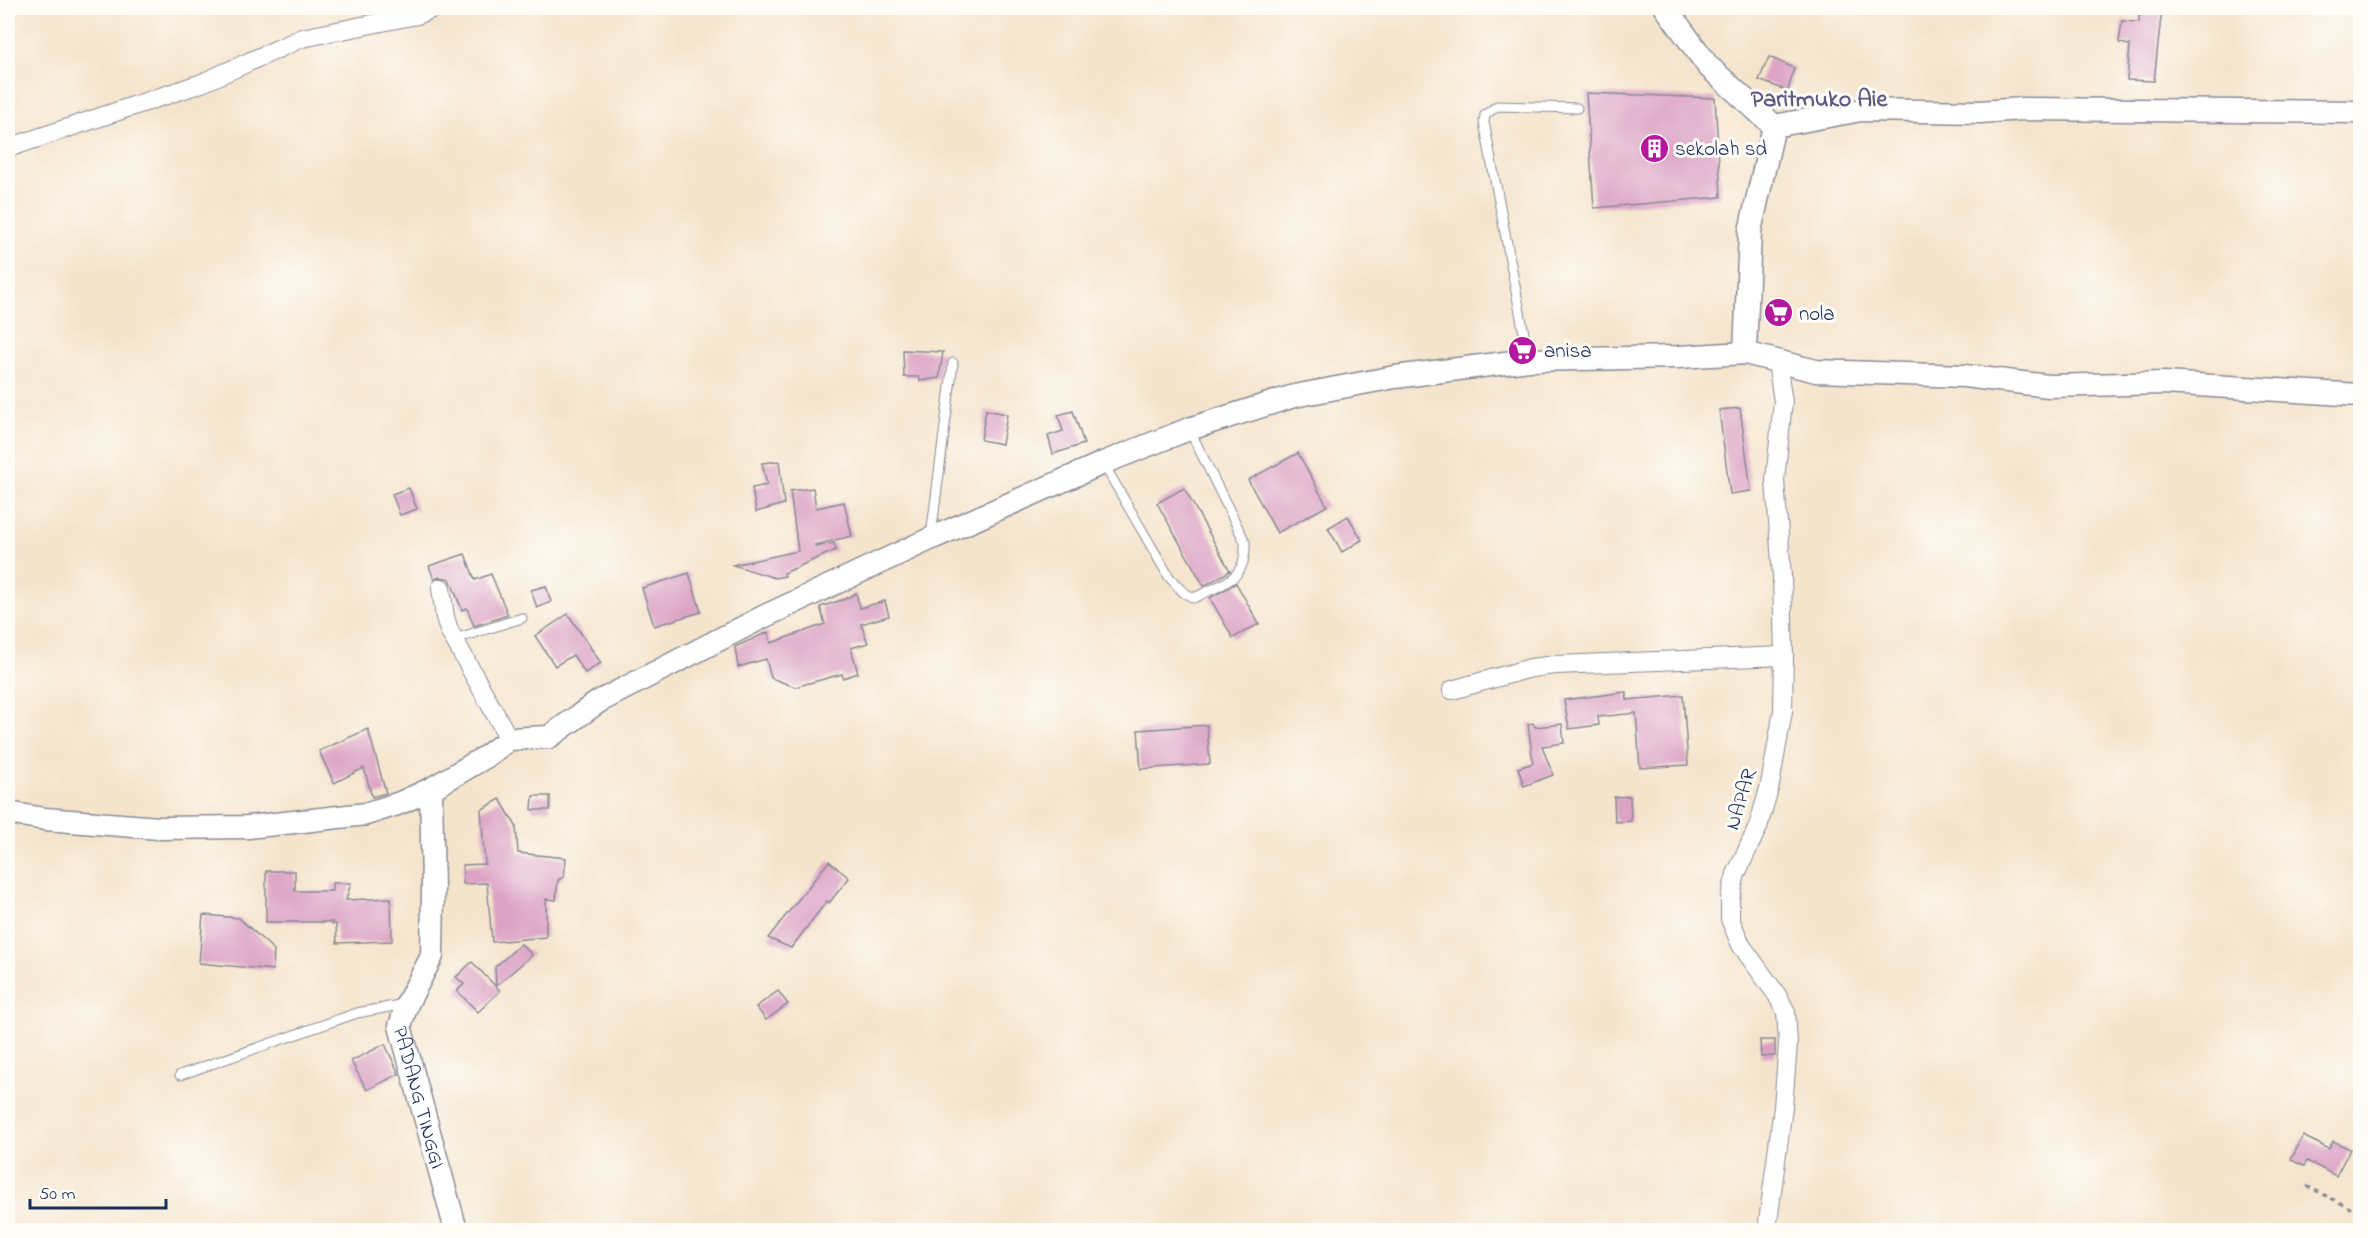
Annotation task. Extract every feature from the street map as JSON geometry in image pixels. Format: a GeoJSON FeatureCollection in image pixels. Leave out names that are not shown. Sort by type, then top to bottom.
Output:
{"type":"FeatureCollection","features":[{"type":"Feature","properties":{"kind":"street"},"geometry":{"type":"LineString","coordinates":[[8,148],[202,83],[302,38],[417,15],[434,8]]}},
{"type":"Feature","properties":{"kind":"street"},"geometry":{"type":"LineString","coordinates":[[1666,8],[1708,66],[1774,126]]}},
{"type":"Feature","properties":{"kind":"street"},"geometry":{"type":"LineString","coordinates":[[1774,126],[1861,110],[2361,112]]}},
{"type":"Feature","properties":{"kind":"street"},"geometry":{"type":"LineString","coordinates":[[1745,353],[1750,231],[1774,126]]}},
{"type":"Feature","properties":{"kind":"street"},"geometry":{"type":"LineString","coordinates":[[8,813],[45,819],[159,828],[248,827],[366,814],[400,803],[431,789],[487,756],[509,739],[549,737],[580,713],[620,690],[763,617],[930,539],[1103,463],[1189,429],[1294,396],[1395,377],[1529,360],[1678,357],[1745,353],[1816,371],[1964,376],[2049,386],[2164,383],[2361,395]]}},
{"type":"Feature","properties":{"kind":"street","name":"NAPAR"},"geometry":{"type":"LineString","coordinates":[[1767,1230],[1784,1107],[1788,1043],[1786,1012],[1777,995],[1741,945],[1730,919],[1730,898],[1736,874],[1758,827],[1770,785],[1783,711],[1782,576],[1775,480],[1783,402],[1777,362]]}},
{"type":"Feature","properties":{"kind":"street"},"geometry":{"type":"LineString","coordinates":[[441,588],[445,617],[509,739]]}},
{"type":"Feature","properties":{"kind":"street"},"geometry":{"type":"LineString","coordinates":[[1452,690],[1531,668],[1555,665],[1784,656]]}},
{"type":"Feature","properties":{"kind":"street","name":"PADANG TINGGI"},"geometry":{"type":"LineString","coordinates":[[431,789],[434,889],[432,956],[407,1004],[400,1026],[456,1230]]}},
{"type":"Feature","properties":{"kind":"lane"},"geometry":{"type":"LineString","coordinates":[[1529,360],[1484,122],[1485,115],[1497,106],[1577,108]]}},
{"type":"Feature","properties":{"kind":"lane"},"geometry":{"type":"LineString","coordinates":[[930,539],[953,363]]}},
{"type":"Feature","properties":{"kind":"lane"},"geometry":{"type":"LineString","coordinates":[[1103,463],[1169,577],[1183,592],[1194,598],[1237,576],[1246,560],[1245,542],[1189,429]]}},
{"type":"Feature","properties":{"kind":"lane"},"geometry":{"type":"LineString","coordinates":[[455,639],[522,618]]}},
{"type":"Feature","properties":{"kind":"lane"},"geometry":{"type":"LineString","coordinates":[[180,1075],[357,1013],[407,1004]]}},
{"type":"Feature","properties":{"kind":"path"},"geometry":{"type":"LineString","coordinates":[[2307,1186],[2361,1213]]}},
{"type":"Feature","properties":{"kind":"building"},"geometry":{"type":"Polygon","coordinates":[[[2140,8],[2162,8],[2154,81],[2127,80],[2130,45],[2119,43],[2122,21],[2139,22],[2140,8]]]}},
{"type":"Feature","properties":{"kind":"building"},"geometry":{"type":"Polygon","coordinates":[[[1769,57],[1794,68],[1788,91],[1759,80],[1769,57]]]}},
{"type":"Feature","properties":{"kind":"building","name":"sekolah sd"},"geometry":{"type":"Polygon","coordinates":[[[1586,93],[1715,98],[1721,197],[1594,208],[1586,93]]]}},
{"type":"Feature","properties":{"kind":"building"},"geometry":{"type":"Polygon","coordinates":[[[903,350],[943,352],[939,378],[920,381],[919,377],[904,377],[903,350]]]}},
{"type":"Feature","properties":{"kind":"building"},"geometry":{"type":"Polygon","coordinates":[[[1740,408],[1751,491],[1730,494],[1719,410],[1740,408]]]}},
{"type":"Feature","properties":{"kind":"building"},"geometry":{"type":"Polygon","coordinates":[[[986,410],[1007,414],[1002,444],[981,440],[986,410]]]}},
{"type":"Feature","properties":{"kind":"building"},"geometry":{"type":"Polygon","coordinates":[[[1073,411],[1084,444],[1053,454],[1048,436],[1063,431],[1058,415],[1073,411]]]}},
{"type":"Feature","properties":{"kind":"building"},"geometry":{"type":"Polygon","coordinates":[[[1298,453],[1327,506],[1277,533],[1248,480],[1298,453]]]}},
{"type":"Feature","properties":{"kind":"building"},"geometry":{"type":"Polygon","coordinates":[[[779,461],[784,504],[756,512],[752,488],[767,485],[762,463],[779,461]]]}},
{"type":"Feature","properties":{"kind":"building"},"geometry":{"type":"Polygon","coordinates":[[[409,488],[417,509],[400,515],[392,494],[409,488]]]}},
{"type":"Feature","properties":{"kind":"building"},"geometry":{"type":"Polygon","coordinates":[[[813,488],[816,508],[844,502],[852,536],[815,545],[816,547],[834,543],[836,550],[784,573],[785,576],[775,578],[733,565],[798,551],[790,491],[813,488]]]}},
{"type":"Feature","properties":{"kind":"building"},"geometry":{"type":"Polygon","coordinates":[[[1184,488],[1230,571],[1204,586],[1157,503],[1184,488]]]}},
{"type":"Feature","properties":{"kind":"building"},"geometry":{"type":"Polygon","coordinates":[[[1348,516],[1362,540],[1342,552],[1328,528],[1348,516]]]}},
{"type":"Feature","properties":{"kind":"building"},"geometry":{"type":"Polygon","coordinates":[[[465,554],[475,580],[491,574],[508,615],[474,626],[467,608],[462,610],[450,579],[440,577],[434,579],[429,566],[465,554]]]}},
{"type":"Feature","properties":{"kind":"building"},"geometry":{"type":"Polygon","coordinates":[[[689,573],[701,612],[654,626],[642,588],[689,573]]]}},
{"type":"Feature","properties":{"kind":"building"},"geometry":{"type":"Polygon","coordinates":[[[1236,583],[1259,624],[1233,638],[1210,598],[1236,583]]]}},
{"type":"Feature","properties":{"kind":"building"},"geometry":{"type":"Polygon","coordinates":[[[546,586],[551,602],[537,608],[531,590],[546,586]]]}},
{"type":"Feature","properties":{"kind":"building"},"geometry":{"type":"Polygon","coordinates":[[[856,593],[860,608],[885,601],[889,616],[861,624],[868,643],[851,648],[858,673],[843,678],[842,674],[795,687],[771,678],[766,659],[738,667],[735,647],[768,632],[771,643],[825,624],[820,607],[856,593]]]}},
{"type":"Feature","properties":{"kind":"building"},"geometry":{"type":"Polygon","coordinates":[[[568,614],[601,663],[585,673],[573,655],[555,666],[535,636],[568,614]]]}},
{"type":"Feature","properties":{"kind":"building"},"geometry":{"type":"Polygon","coordinates":[[[1626,692],[1627,700],[1683,695],[1688,765],[1640,768],[1636,713],[1598,717],[1599,725],[1569,729],[1564,700],[1626,692]]]}},
{"type":"Feature","properties":{"kind":"building"},"geometry":{"type":"Polygon","coordinates":[[[1533,723],[1535,727],[1562,724],[1564,743],[1542,746],[1553,775],[1524,786],[1518,768],[1533,763],[1528,724],[1533,723]]]}},
{"type":"Feature","properties":{"kind":"building"},"geometry":{"type":"Polygon","coordinates":[[[1207,725],[1210,764],[1141,769],[1138,730],[1207,725]]]}},
{"type":"Feature","properties":{"kind":"building"},"geometry":{"type":"Polygon","coordinates":[[[368,729],[386,793],[372,797],[364,768],[334,783],[319,751],[368,729]]]}},
{"type":"Feature","properties":{"kind":"building"},"geometry":{"type":"Polygon","coordinates":[[[533,796],[550,796],[550,810],[532,810],[533,796]]]}},
{"type":"Feature","properties":{"kind":"building"},"geometry":{"type":"Polygon","coordinates":[[[1630,796],[1631,821],[1615,822],[1614,797],[1630,796]]]}},
{"type":"Feature","properties":{"kind":"building"},"geometry":{"type":"Polygon","coordinates":[[[500,799],[516,826],[518,853],[566,858],[564,877],[558,880],[556,900],[546,899],[546,937],[492,942],[487,883],[463,884],[463,865],[485,864],[481,810],[500,799]]]}},
{"type":"Feature","properties":{"kind":"building"},"geometry":{"type":"Polygon","coordinates":[[[829,861],[849,878],[829,903],[827,901],[791,948],[768,938],[829,861]]]}},
{"type":"Feature","properties":{"kind":"building"},"geometry":{"type":"Polygon","coordinates":[[[266,871],[295,871],[295,891],[332,891],[332,883],[351,883],[346,900],[391,898],[392,941],[337,943],[336,924],[332,922],[266,922],[266,871]]]}},
{"type":"Feature","properties":{"kind":"building"},"geometry":{"type":"Polygon","coordinates":[[[203,915],[239,918],[274,950],[273,970],[199,963],[203,915]]]}},
{"type":"Feature","properties":{"kind":"building"},"geometry":{"type":"Polygon","coordinates":[[[521,944],[532,955],[496,986],[495,967],[521,944]]]}},
{"type":"Feature","properties":{"kind":"building"},"geometry":{"type":"Polygon","coordinates":[[[472,962],[500,991],[478,1012],[457,991],[464,984],[456,977],[472,962]]]}},
{"type":"Feature","properties":{"kind":"building"},"geometry":{"type":"Polygon","coordinates":[[[778,991],[788,1004],[766,1020],[756,1007],[778,991]]]}},
{"type":"Feature","properties":{"kind":"building"},"geometry":{"type":"Polygon","coordinates":[[[1760,1040],[1775,1040],[1775,1056],[1761,1057],[1760,1040]]]}},
{"type":"Feature","properties":{"kind":"building"},"geometry":{"type":"Polygon","coordinates":[[[385,1044],[399,1074],[367,1090],[351,1061],[385,1044]]]}},
{"type":"Feature","properties":{"kind":"building"},"geometry":{"type":"Polygon","coordinates":[[[2303,1136],[2329,1149],[2333,1141],[2350,1149],[2336,1176],[2307,1161],[2304,1166],[2291,1160],[2303,1136]]]}},
{"type":"Feature","properties":{"kind":"place","name":"sekolah sd"},"geometry":{"type":"Point","coordinates":[1654,148]}},
{"type":"Feature","properties":{"kind":"place","name":"nola"},"geometry":{"type":"Point","coordinates":[1778,313]}},
{"type":"Feature","properties":{"kind":"place","name":"anisa"},"geometry":{"type":"Point","coordinates":[1523,350]}},
{"type":"Feature","properties":{"kind":"district","name":"Paritmuko Aie"},"geometry":{"type":"Point","coordinates":[1819,98]}}]}
